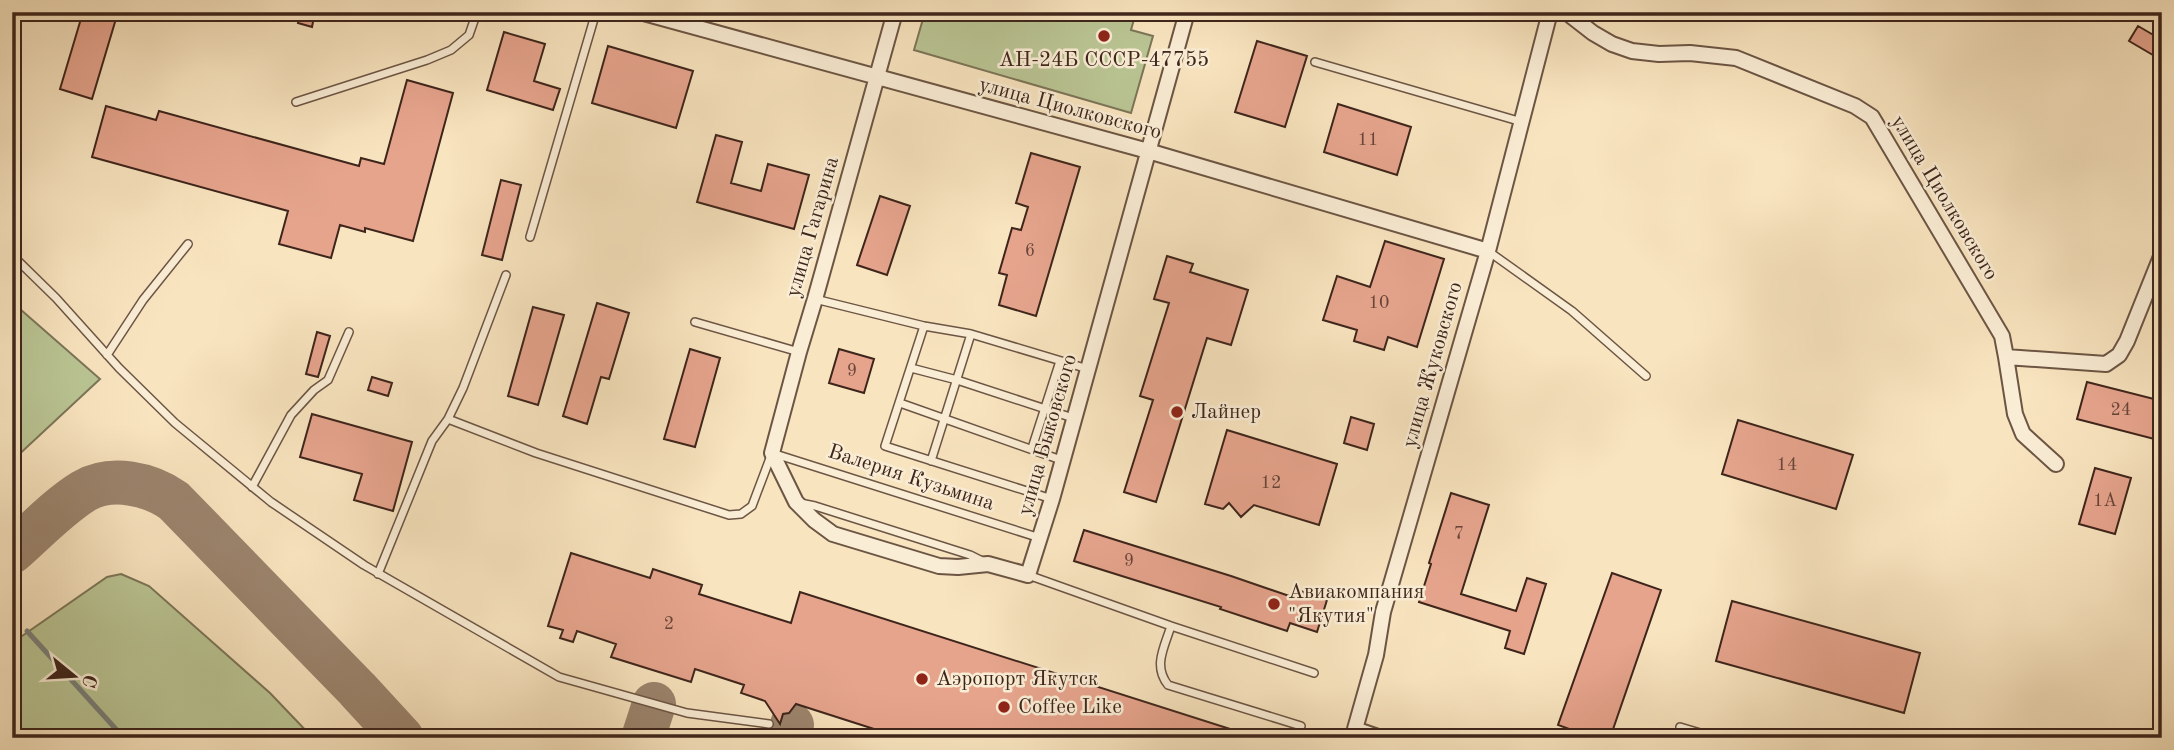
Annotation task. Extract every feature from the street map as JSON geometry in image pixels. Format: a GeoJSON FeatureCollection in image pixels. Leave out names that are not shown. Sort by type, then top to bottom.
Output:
{"type":"FeatureCollection","features":[{"type":"Feature","properties":{"kind":"street","name":"улица Циолковского"},"geometry":{"type":"LineString","coordinates":[[640,12],[1148,151],[1488,251]]}},
{"type":"Feature","properties":{"kind":"street","name":"улица Гагарина"},"geometry":{"type":"LineString","coordinates":[[772,453],[895,12]]}},
{"type":"Feature","properties":{"kind":"street","name":"улица Быковского"},"geometry":{"type":"LineString","coordinates":[[1028,575],[1052,499],[1187,12]]}},
{"type":"Feature","properties":{"kind":"street","name":"улица Жуковского"},"geometry":{"type":"LineString","coordinates":[[1355,733],[1376,655],[1383,612],[1488,251],[1550,12]]}},
{"type":"Feature","properties":{"kind":"street","name":"улица Циолковского"},"geometry":{"type":"LineString","coordinates":[[1566,12],[1594,33],[1622,47],[1658,54],[1690,53],[1735,58],[1855,106],[1872,117],[2002,336],[2015,414],[2023,434],[2056,464]]}},
{"type":"Feature","properties":{"kind":"street"},"geometry":{"type":"LineString","coordinates":[[2006,357],[2106,364],[2119,355],[2127,341],[2162,254]]}},
{"type":"Feature","properties":{"kind":"street"},"geometry":{"type":"LineString","coordinates":[[772,453],[796,502],[833,534],[939,566],[988,564],[1028,575]]}},
{"type":"Feature","properties":{"kind":"street"},"geometry":{"type":"LineString","coordinates":[[1355,733],[1381,738]]}},
{"type":"Feature","properties":{"kind":"lane"},"geometry":{"type":"LineString","coordinates":[[296,102],[451,50],[469,34],[477,12]]}},
{"type":"Feature","properties":{"kind":"lane"},"geometry":{"type":"LineString","coordinates":[[530,237],[596,12]]}},
{"type":"Feature","properties":{"kind":"lane"},"geometry":{"type":"LineString","coordinates":[[1315,62],[1522,122]]}},
{"type":"Feature","properties":{"kind":"lane"},"geometry":{"type":"LineString","coordinates":[[107,355],[143,300],[188,244]]}},
{"type":"Feature","properties":{"kind":"lane"},"geometry":{"type":"LineString","coordinates":[[1488,251],[1572,311],[1646,376]]}},
{"type":"Feature","properties":{"kind":"lane"},"geometry":{"type":"LineString","coordinates":[[12,255],[175,423],[271,502],[379,574],[559,677],[687,713],[769,724]]}},
{"type":"Feature","properties":{"kind":"lane"},"geometry":{"type":"LineString","coordinates":[[379,574],[432,441],[449,419],[463,388],[506,275]]}},
{"type":"Feature","properties":{"kind":"lane"},"geometry":{"type":"LineString","coordinates":[[815,299],[924,326],[971,334],[1088,370]]}},
{"type":"Feature","properties":{"kind":"lane"},"geometry":{"type":"LineString","coordinates":[[695,322],[799,352]]}},
{"type":"Feature","properties":{"kind":"lane"},"geometry":{"type":"LineString","coordinates":[[924,326],[885,446],[1052,499]]}},
{"type":"Feature","properties":{"kind":"lane"},"geometry":{"type":"LineString","coordinates":[[252,487],[291,415],[314,390],[328,380],[349,332]]}},
{"type":"Feature","properties":{"kind":"lane"},"geometry":{"type":"LineString","coordinates":[[931,461],[971,334]]}},
{"type":"Feature","properties":{"kind":"lane"},"geometry":{"type":"LineString","coordinates":[[1032,448],[1060,361]]}},
{"type":"Feature","properties":{"kind":"lane"},"geometry":{"type":"LineString","coordinates":[[911,368],[1073,418]]}},
{"type":"Feature","properties":{"kind":"lane"},"geometry":{"type":"LineString","coordinates":[[900,403],[1062,460]]}},
{"type":"Feature","properties":{"kind":"lane"},"geometry":{"type":"LineString","coordinates":[[449,419],[536,453],[729,515],[741,514],[752,506],[772,453]]}},
{"type":"Feature","properties":{"kind":"lane","name":"Валерия Кузьмина"},"geometry":{"type":"LineString","coordinates":[[772,453],[1040,538]]}},
{"type":"Feature","properties":{"kind":"lane"},"geometry":{"type":"LineString","coordinates":[[796,502],[970,555],[988,564]]}},
{"type":"Feature","properties":{"kind":"lane"},"geometry":{"type":"LineString","coordinates":[[1028,575],[1314,673]]}},
{"type":"Feature","properties":{"kind":"lane"},"geometry":{"type":"LineString","coordinates":[[1171,626],[1160,660],[1161,676],[1168,685],[1301,726]]}},
{"type":"Feature","properties":{"kind":"lane"},"geometry":{"type":"LineString","coordinates":[[1680,727],[1717,738]]}},
{"type":"Feature","properties":{"kind":"green space"},"geometry":{"type":"Polygon","coordinates":[[[925,12],[1136,12],[1131,30],[1153,36],[1131,113],[914,50],[925,12]]]}},
{"type":"Feature","properties":{"kind":"green space"},"geometry":{"type":"Polygon","coordinates":[[[12,302],[100,379],[12,461],[12,302]]]}},
{"type":"Feature","properties":{"kind":"green space"},"geometry":{"type":"Polygon","coordinates":[[[121,574],[149,586],[270,693],[313,738],[12,738],[12,643],[107,577],[121,574]]]}},
{"type":"Feature","properties":{"kind":"building"},"geometry":{"type":"Polygon","coordinates":[[[83,12],[118,12],[92,99],[60,89],[83,12]]]}},
{"type":"Feature","properties":{"kind":"building"},"geometry":{"type":"Polygon","coordinates":[[[300,12],[315,12],[312,27],[298,23],[300,12]]]}},
{"type":"Feature","properties":{"kind":"building"},"geometry":{"type":"Polygon","coordinates":[[[2138,26],[2162,40],[2162,52],[2158,58],[2129,41],[2138,26]]]}},
{"type":"Feature","properties":{"kind":"building"},"geometry":{"type":"Polygon","coordinates":[[[504,32],[545,44],[534,81],[560,89],[553,110],[487,90],[504,32]]]}},
{"type":"Feature","properties":{"kind":"building"},"geometry":{"type":"Polygon","coordinates":[[[1257,41],[1307,56],[1285,127],[1235,112],[1257,41]]]}},
{"type":"Feature","properties":{"kind":"building"},"geometry":{"type":"Polygon","coordinates":[[[608,46],[693,71],[676,128],[592,103],[608,46]]]}},
{"type":"Feature","properties":{"kind":"building"},"geometry":{"type":"Polygon","coordinates":[[[407,80],[453,93],[413,241],[365,228],[365,232],[340,225],[331,258],[279,244],[288,211],[92,157],[106,106],[156,120],[159,111],[359,166],[361,158],[384,164],[407,80]]]}},
{"type":"Feature","properties":{"kind":"building"},"geometry":{"type":"Polygon","coordinates":[[[1338,104],[1411,127],[1397,175],[1324,152],[1338,104]]]}},
{"type":"Feature","properties":{"kind":"building"},"geometry":{"type":"Polygon","coordinates":[[[716,135],[742,142],[731,183],[761,191],[768,164],[809,175],[794,229],[697,202],[716,135]]]}},
{"type":"Feature","properties":{"kind":"building"},"geometry":{"type":"Polygon","coordinates":[[[1031,153],[1080,167],[1036,316],[999,305],[1007,275],[999,273],[1012,228],[1021,230],[1028,207],[1016,203],[1031,153]]]}},
{"type":"Feature","properties":{"kind":"building"},"geometry":{"type":"Polygon","coordinates":[[[501,180],[521,185],[502,260],[482,255],[501,180]]]}},
{"type":"Feature","properties":{"kind":"building"},"geometry":{"type":"Polygon","coordinates":[[[880,196],[910,206],[887,275],[857,265],[880,196]]]}},
{"type":"Feature","properties":{"kind":"building"},"geometry":{"type":"Polygon","coordinates":[[[1385,241],[1444,259],[1417,347],[1388,337],[1384,350],[1354,341],[1357,330],[1323,320],[1337,276],[1370,287],[1385,241]]]}},
{"type":"Feature","properties":{"kind":"building"},"geometry":{"type":"Polygon","coordinates":[[[1167,256],[1193,264],[1190,272],[1248,290],[1231,345],[1207,338],[1156,502],[1124,492],[1153,400],[1140,396],[1169,303],[1154,299],[1167,256]]]}},
{"type":"Feature","properties":{"kind":"building"},"geometry":{"type":"Polygon","coordinates":[[[597,303],[629,313],[609,379],[601,377],[587,424],[563,416],[597,303]]]}},
{"type":"Feature","properties":{"kind":"building"},"geometry":{"type":"Polygon","coordinates":[[[533,307],[564,315],[538,405],[508,396],[533,307]]]}},
{"type":"Feature","properties":{"kind":"building"},"geometry":{"type":"Polygon","coordinates":[[[317,332],[330,336],[318,377],[306,374],[317,332]]]}},
{"type":"Feature","properties":{"kind":"building"},"geometry":{"type":"Polygon","coordinates":[[[690,349],[720,358],[695,447],[664,439],[690,349]]]}},
{"type":"Feature","properties":{"kind":"building"},"geometry":{"type":"Polygon","coordinates":[[[839,349],[874,359],[864,393],[829,383],[839,349]]]}},
{"type":"Feature","properties":{"kind":"building"},"geometry":{"type":"Polygon","coordinates":[[[372,377],[392,383],[388,396],[368,390],[372,377]]]}},
{"type":"Feature","properties":{"kind":"building"},"geometry":{"type":"Polygon","coordinates":[[[2087,382],[2162,401],[2162,441],[2077,419],[2087,382]]]}},
{"type":"Feature","properties":{"kind":"building"},"geometry":{"type":"Polygon","coordinates":[[[312,414],[412,442],[393,511],[354,500],[362,474],[300,457],[312,414]]]}},
{"type":"Feature","properties":{"kind":"building"},"geometry":{"type":"Polygon","coordinates":[[[1351,417],[1374,424],[1367,450],[1344,443],[1351,417]]]}},
{"type":"Feature","properties":{"kind":"building"},"geometry":{"type":"Polygon","coordinates":[[[1738,420],[1853,455],[1836,509],[1722,474],[1738,420]]]}},
{"type":"Feature","properties":{"kind":"building"},"geometry":{"type":"Polygon","coordinates":[[[1227,430],[1337,464],[1319,525],[1254,505],[1241,517],[1229,503],[1223,509],[1205,504],[1227,430]]]}},
{"type":"Feature","properties":{"kind":"building"},"geometry":{"type":"Polygon","coordinates":[[[2095,468],[2131,478],[2115,534],[2079,524],[2095,468]]]}},
{"type":"Feature","properties":{"kind":"building"},"geometry":{"type":"Polygon","coordinates":[[[1451,493],[1489,505],[1461,594],[1516,611],[1527,578],[1546,584],[1524,654],[1505,648],[1510,631],[1419,602],[1451,493]]]}},
{"type":"Feature","properties":{"kind":"building"},"geometry":{"type":"Polygon","coordinates":[[[1084,530],[1295,598],[1298,590],[1327,600],[1317,632],[1290,623],[1287,631],[1220,609],[1221,607],[1074,561],[1084,530]]]}},
{"type":"Feature","properties":{"kind":"building","name":"Аэропорт Якутск"},"geometry":{"type":"Polygon","coordinates":[[[571,553],[650,578],[653,569],[702,585],[699,594],[791,623],[800,592],[1249,735],[1249,738],[902,738],[796,704],[789,713],[783,714],[780,724],[765,701],[741,693],[744,685],[695,669],[691,682],[611,657],[616,644],[577,631],[573,642],[560,638],[563,630],[548,626],[571,553]]]}},
{"type":"Feature","properties":{"kind":"building"},"geometry":{"type":"Polygon","coordinates":[[[1612,573],[1661,590],[1610,738],[1594,738],[1558,725],[1612,573]]]}},
{"type":"Feature","properties":{"kind":"building"},"geometry":{"type":"Polygon","coordinates":[[[1732,601],[1920,653],[1904,713],[1716,661],[1732,601]]]}},
{"type":"Feature","properties":{"kind":"waterway"},"geometry":{"type":"LineString","coordinates":[[27,631],[124,738]]}},
{"type":"Feature","properties":{"kind":"taxiway"},"geometry":{"type":"LineString","coordinates":[[12,552],[65,504],[95,486],[118,483],[154,490],[174,501],[402,738]]}},
{"type":"Feature","properties":{"kind":"taxiway"},"geometry":{"type":"LineString","coordinates":[[643,738],[654,704]]}},
{"type":"Feature","properties":{"kind":"taxiway"},"geometry":{"type":"LineString","coordinates":[[788,738],[792,725]]}},
{"type":"Feature","properties":{"kind":"place","name":"АН-24Б СССР-47755"},"geometry":{"type":"Point","coordinates":[1104,36]}},
{"type":"Feature","properties":{"kind":"place","name":"Лайнер"},"geometry":{"type":"Point","coordinates":[1177,412]}},
{"type":"Feature","properties":{"kind":"place","name":"Авиакомпания \"Якутия\""},"geometry":{"type":"Point","coordinates":[1274,604]}},
{"type":"Feature","properties":{"kind":"place","name":"Аэропорт Якутск"},"geometry":{"type":"Point","coordinates":[922,679]}},
{"type":"Feature","properties":{"kind":"place","name":"Coffee Like"},"geometry":{"type":"Point","coordinates":[1004,707]}}]}
